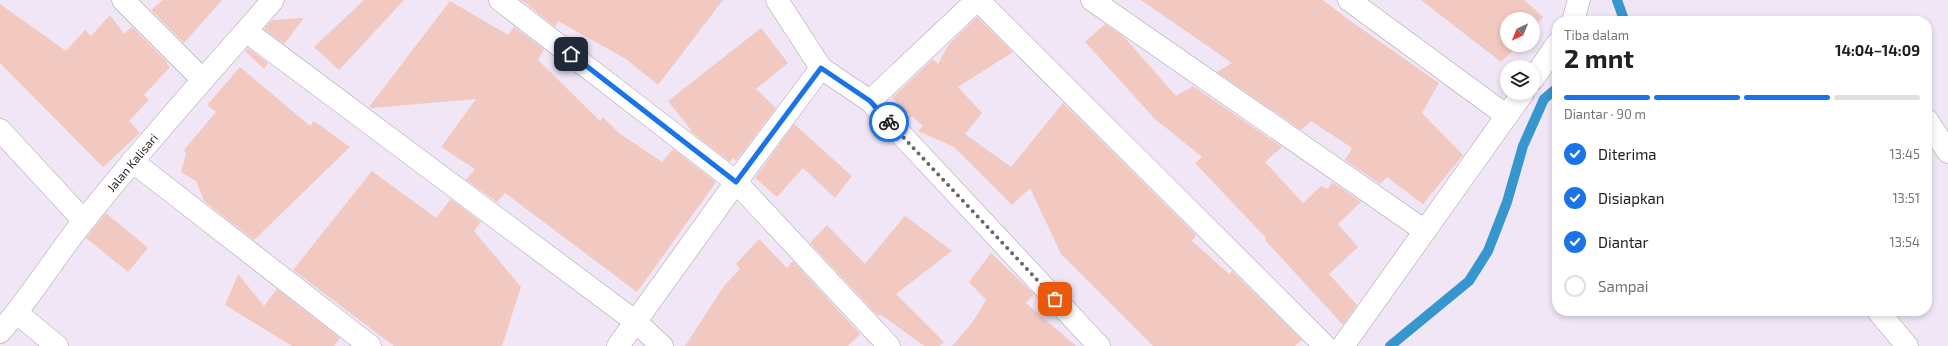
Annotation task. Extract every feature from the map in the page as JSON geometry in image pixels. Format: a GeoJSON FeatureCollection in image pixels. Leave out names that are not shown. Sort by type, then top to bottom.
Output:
{"type":"FeatureCollection","features":[{"type":"Feature","properties":{"kind":"street"},"geometry":{"type":"LineString","coordinates":[[123,0],[202,79]]}},
{"type":"Feature","properties":{"kind":"street","name":"Jalan Kalisari"},"geometry":{"type":"LineString","coordinates":[[0,332],[17,313],[84,220],[202,79],[273,0]]}},
{"type":"Feature","properties":{"kind":"street"},"geometry":{"type":"LineString","coordinates":[[500,0],[736,182],[889,346]]}},
{"type":"Feature","properties":{"kind":"street"},"geometry":{"type":"LineString","coordinates":[[778,0],[821,68],[870,101],[1099,346]]}},
{"type":"Feature","properties":{"kind":"street"},"geometry":{"type":"LineString","coordinates":[[870,101],[977,0],[1325,346]]}},
{"type":"Feature","properties":{"kind":"street"},"geometry":{"type":"LineString","coordinates":[[1092,0],[1425,231]]}},
{"type":"Feature","properties":{"kind":"street"},"geometry":{"type":"LineString","coordinates":[[1350,0],[1507,116]]}},
{"type":"Feature","properties":{"kind":"street"},"geometry":{"type":"LineString","coordinates":[[1574,16],[1579,0]]}},
{"type":"Feature","properties":{"kind":"street"},"geometry":{"type":"LineString","coordinates":[[246,31],[636,322],[662,346]]}},
{"type":"Feature","properties":{"kind":"street"},"geometry":{"type":"LineString","coordinates":[[1540,69],[1552,51]]}},
{"type":"Feature","properties":{"kind":"street"},"geometry":{"type":"LineString","coordinates":[[618,346],[736,182],[821,68]]}},
{"type":"Feature","properties":{"kind":"street"},"geometry":{"type":"LineString","coordinates":[[1344,346],[1518,100]]}},
{"type":"Feature","properties":{"kind":"street"},"geometry":{"type":"LineString","coordinates":[[1932,128],[1948,152]]}},
{"type":"Feature","properties":{"kind":"street"},"geometry":{"type":"LineString","coordinates":[[0,130],[84,220]]}},
{"type":"Feature","properties":{"kind":"street"},"geometry":{"type":"LineString","coordinates":[[132,162],[370,346]]}},
{"type":"Feature","properties":{"kind":"street"},"geometry":{"type":"LineString","coordinates":[[17,313],[57,346]]}},
{"type":"Feature","properties":{"kind":"street"},"geometry":{"type":"LineString","coordinates":[[1882,316],[1907,346]]}},
{"type":"Feature","properties":{"kind":"building"},"geometry":{"type":"Polygon","coordinates":[[[163,0],[222,0],[184,43],[151,10],[163,0]]]}},
{"type":"Feature","properties":{"kind":"building"},"geometry":{"type":"Polygon","coordinates":[[[364,0],[404,0],[339,70],[314,47],[364,0]]]}},
{"type":"Feature","properties":{"kind":"building"},"geometry":{"type":"Polygon","coordinates":[[[520,0],[723,0],[658,85],[626,59],[558,21],[555,27],[529,5],[520,0]]]}},
{"type":"Feature","properties":{"kind":"building"},"geometry":{"type":"Polygon","coordinates":[[[1141,0],[1323,0],[1439,83],[1422,113],[1463,155],[1423,204],[1387,177],[1380,184],[1345,160],[1352,148],[1311,121],[1301,130],[1217,72],[1232,63],[1141,0]]]}},
{"type":"Feature","properties":{"kind":"building"},"geometry":{"type":"Polygon","coordinates":[[[1421,0],[1524,0],[1537,12],[1500,12],[1500,52],[1512,52],[1500,61],[1421,0]]]}},
{"type":"Feature","properties":{"kind":"building"},"geometry":{"type":"Polygon","coordinates":[[[450,1],[508,35],[514,27],[544,49],[538,60],[600,121],[603,117],[620,134],[662,162],[673,149],[716,182],[637,292],[505,193],[497,202],[466,180],[475,169],[441,147],[476,99],[369,107],[450,1]]]}},
{"type":"Feature","properties":{"kind":"building"},"geometry":{"type":"Polygon","coordinates":[[[0,4],[66,51],[85,30],[91,36],[110,15],[124,34],[132,27],[167,62],[166,63],[170,67],[144,95],[149,100],[129,121],[140,133],[103,167],[0,63],[0,4]]]}},
{"type":"Feature","properties":{"kind":"building"},"geometry":{"type":"Polygon","coordinates":[[[977,17],[1013,52],[958,87],[982,113],[965,134],[1011,167],[1063,103],[1196,235],[1192,241],[1229,274],[1232,271],[1302,340],[1295,346],[1153,346],[1061,254],[1030,188],[1012,205],[954,147],[918,131],[923,126],[912,116],[908,119],[910,115],[892,98],[933,59],[938,64],[949,44],[977,17]]]}},
{"type":"Feature","properties":{"kind":"building"},"geometry":{"type":"Polygon","coordinates":[[[304,18],[284,44],[264,29],[272,20],[304,18]]]}},
{"type":"Feature","properties":{"kind":"building"},"geometry":{"type":"Polygon","coordinates":[[[1105,24],[1125,38],[1176,96],[1193,86],[1282,147],[1265,162],[1303,203],[1321,186],[1328,189],[1332,182],[1361,202],[1338,224],[1358,247],[1329,274],[1357,305],[1343,325],[1265,240],[1266,238],[1195,163],[1202,157],[1154,118],[1085,42],[1105,24]]]}},
{"type":"Feature","properties":{"kind":"building"},"geometry":{"type":"Polygon","coordinates":[[[761,28],[788,63],[756,89],[776,108],[736,161],[733,158],[730,162],[690,131],[691,130],[668,101],[761,28]]]}},
{"type":"Feature","properties":{"kind":"building"},"geometry":{"type":"Polygon","coordinates":[[[248,48],[268,63],[264,69],[245,51],[248,48]]]}},
{"type":"Feature","properties":{"kind":"building"},"geometry":{"type":"Polygon","coordinates":[[[240,67],[310,126],[314,121],[350,147],[254,240],[204,201],[196,181],[181,172],[186,154],[184,150],[216,112],[207,105],[240,67]]]}},
{"type":"Feature","properties":{"kind":"building"},"geometry":{"type":"Polygon","coordinates":[[[794,124],[852,176],[835,198],[803,168],[777,197],[755,178],[794,124]]]}},
{"type":"Feature","properties":{"kind":"building"},"geometry":{"type":"Polygon","coordinates":[[[372,171],[436,218],[451,199],[481,222],[474,231],[521,287],[502,346],[394,346],[293,270],[372,171]]]}},
{"type":"Feature","properties":{"kind":"building"},"geometry":{"type":"Polygon","coordinates":[[[106,213],[148,248],[128,272],[86,238],[106,213]]]}},
{"type":"Feature","properties":{"kind":"building"},"geometry":{"type":"Polygon","coordinates":[[[905,216],[952,251],[896,294],[944,342],[940,346],[924,346],[880,314],[878,316],[810,243],[827,225],[865,264],[905,216]]]}},
{"type":"Feature","properties":{"kind":"building"},"geometry":{"type":"Polygon","coordinates":[[[759,239],[787,268],[793,261],[860,334],[848,346],[685,346],[724,286],[740,269],[736,264],[759,239]]]}},
{"type":"Feature","properties":{"kind":"building"},"geometry":{"type":"Polygon","coordinates":[[[991,253],[1034,294],[1026,303],[1076,346],[952,346],[972,323],[986,300],[969,282],[991,253]]]}},
{"type":"Feature","properties":{"kind":"building"},"geometry":{"type":"Polygon","coordinates":[[[238,274],[264,306],[277,289],[340,338],[334,346],[292,346],[225,305],[238,274]]]}},
{"type":"Feature","properties":{"kind":"waterway"},"geometry":{"type":"LineString","coordinates":[[1617,0],[1623,16]]}},
{"type":"Feature","properties":{"kind":"waterway"},"geometry":{"type":"LineString","coordinates":[[1390,346],[1469,281],[1488,251],[1507,202],[1523,146],[1544,99],[1552,92]]}},
{"type":"Feature","properties":{"kind":"way so far"},"geometry":{"type":"LineString","coordinates":[[889,122],[1055,299]]}},
{"type":"Feature","properties":{"kind":"route"},"geometry":{"type":"LineString","coordinates":[[571,54],[736,182],[790,107],[821,68],[870,101],[889,122]]}}]}
